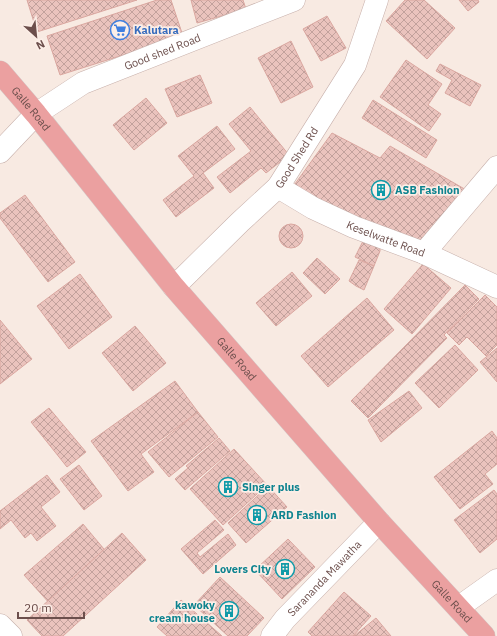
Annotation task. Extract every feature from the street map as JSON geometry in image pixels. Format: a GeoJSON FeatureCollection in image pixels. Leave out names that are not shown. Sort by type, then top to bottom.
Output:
{"type":"FeatureCollection","features":[{"type":"Feature","properties":{"kind":"highway","name":"Galle Road"},"geometry":{"type":"LineString","coordinates":[[0,72],[36,114],[174,287],[379,522],[459,607],[484,636]]}},
{"type":"Feature","properties":{"kind":"street","name":"Good shed Road"},"geometry":{"type":"LineString","coordinates":[[0,152],[36,114],[83,83],[294,0]]}},
{"type":"Feature","properties":{"kind":"street","name":"Good Shed Rd"},"geometry":{"type":"LineString","coordinates":[[174,287],[278,187],[355,65],[377,0]]}},
{"type":"Feature","properties":{"kind":"street"},"geometry":{"type":"LineString","coordinates":[[424,253],[497,167]]}},
{"type":"Feature","properties":{"kind":"street","name":"Keselwatte Road"},"geometry":{"type":"LineString","coordinates":[[278,187],[313,208],[354,227],[424,253],[497,287]]}},
{"type":"Feature","properties":{"kind":"street","name":"Sarananda Mawatha"},"geometry":{"type":"LineString","coordinates":[[272,636],[286,619],[379,522]]}},
{"type":"Feature","properties":{"kind":"street"},"geometry":{"type":"LineString","coordinates":[[459,607],[497,580]]}},
{"type":"Feature","properties":{"kind":"street"},"geometry":{"type":"LineString","coordinates":[[0,624],[11,636]]}},
{"type":"Feature","properties":{"kind":"building"},"geometry":{"type":"Polygon","coordinates":[[[27,0],[137,0],[37,32],[27,0]]]}},
{"type":"Feature","properties":{"kind":"building"},"geometry":{"type":"Polygon","coordinates":[[[157,0],[171,0],[183,36],[60,75],[47,36],[157,0]]]}},
{"type":"Feature","properties":{"kind":"building"},"geometry":{"type":"Polygon","coordinates":[[[191,0],[243,0],[246,9],[197,23],[191,0]]]}},
{"type":"Feature","properties":{"kind":"building"},"geometry":{"type":"Polygon","coordinates":[[[405,0],[424,0],[455,28],[427,59],[386,21],[405,0]]]}},
{"type":"Feature","properties":{"kind":"building"},"geometry":{"type":"Polygon","coordinates":[[[459,0],[478,0],[479,2],[468,11],[459,0]]]}},
{"type":"Feature","properties":{"kind":"building"},"geometry":{"type":"Polygon","coordinates":[[[327,16],[346,48],[321,61],[303,29],[327,16]]]}},
{"type":"Feature","properties":{"kind":"building"},"geometry":{"type":"Polygon","coordinates":[[[291,41],[313,87],[281,103],[258,58],[291,41]]]}},
{"type":"Feature","properties":{"kind":"building"},"geometry":{"type":"Polygon","coordinates":[[[406,60],[442,84],[428,105],[441,114],[429,131],[380,97],[406,60]]]}},
{"type":"Feature","properties":{"kind":"building"},"geometry":{"type":"Polygon","coordinates":[[[440,64],[481,85],[470,106],[445,93],[452,80],[436,71],[440,64]]]}},
{"type":"Feature","properties":{"kind":"building"},"geometry":{"type":"Polygon","coordinates":[[[200,75],[212,103],[177,117],[165,89],[200,75]]]}},
{"type":"Feature","properties":{"kind":"building"},"geometry":{"type":"Polygon","coordinates":[[[146,98],[167,123],[134,150],[113,125],[146,98]]]}},
{"type":"Feature","properties":{"kind":"building"},"geometry":{"type":"Polygon","coordinates":[[[373,100],[437,140],[426,158],[362,118],[373,100]]]}},
{"type":"Feature","properties":{"kind":"building"},"geometry":{"type":"Polygon","coordinates":[[[250,107],[289,155],[266,173],[261,168],[230,193],[217,177],[251,151],[229,124],[250,107]]]}},
{"type":"Feature","properties":{"kind":"building"},"geometry":{"type":"Polygon","coordinates":[[[217,126],[235,149],[203,173],[214,188],[176,217],[163,200],[194,176],[178,156],[217,126]]]}},
{"type":"Feature","properties":{"kind":"building","name":"ASB Fashion"},"geometry":{"type":"Polygon","coordinates":[[[332,133],[380,158],[390,146],[468,191],[421,246],[292,188],[332,133]]]}},
{"type":"Feature","properties":{"kind":"building"},"geometry":{"type":"Polygon","coordinates":[[[25,195],[75,262],[48,282],[0,218],[0,213],[25,195]]]}},
{"type":"Feature","properties":{"kind":"building"},"geometry":{"type":"Polygon","coordinates":[[[291,224],[300,227],[303,236],[300,245],[291,248],[282,245],[279,236],[282,227],[291,224]]]}},
{"type":"Feature","properties":{"kind":"building"},"geometry":{"type":"Polygon","coordinates":[[[364,239],[380,244],[380,251],[374,266],[355,257],[364,239]]]}},
{"type":"Feature","properties":{"kind":"building"},"geometry":{"type":"Polygon","coordinates":[[[317,258],[340,279],[325,294],[303,273],[317,258]]]}},
{"type":"Feature","properties":{"kind":"building"},"geometry":{"type":"Polygon","coordinates":[[[359,260],[374,266],[364,290],[349,281],[359,260]]]}},
{"type":"Feature","properties":{"kind":"building"},"geometry":{"type":"Polygon","coordinates":[[[423,264],[451,288],[412,334],[384,309],[423,264]]]}},
{"type":"Feature","properties":{"kind":"building"},"geometry":{"type":"Polygon","coordinates":[[[292,272],[312,296],[276,326],[256,303],[292,272]]]}},
{"type":"Feature","properties":{"kind":"building"},"geometry":{"type":"Polygon","coordinates":[[[80,274],[112,317],[69,349],[37,306],[80,274]]]}},
{"type":"Feature","properties":{"kind":"building"},"geometry":{"type":"Polygon","coordinates":[[[465,285],[479,299],[444,335],[447,338],[368,418],[351,401],[465,285]]]}},
{"type":"Feature","properties":{"kind":"building"},"geometry":{"type":"Polygon","coordinates":[[[485,295],[497,307],[497,345],[486,356],[467,337],[459,345],[447,333],[485,295]]]}},
{"type":"Feature","properties":{"kind":"building"},"geometry":{"type":"Polygon","coordinates":[[[367,298],[394,330],[328,387],[301,356],[367,298]]]}},
{"type":"Feature","properties":{"kind":"building"},"geometry":{"type":"Polygon","coordinates":[[[0,320],[32,359],[0,384],[0,320]]]}},
{"type":"Feature","properties":{"kind":"building"},"geometry":{"type":"Polygon","coordinates":[[[135,326],[166,363],[133,391],[102,353],[135,326]]]}},
{"type":"Feature","properties":{"kind":"building"},"geometry":{"type":"Polygon","coordinates":[[[455,345],[478,370],[439,408],[415,383],[455,345]]]}},
{"type":"Feature","properties":{"kind":"building"},"geometry":{"type":"Polygon","coordinates":[[[497,348],[497,382],[480,362],[497,348]]]}},
{"type":"Feature","properties":{"kind":"building"},"geometry":{"type":"Polygon","coordinates":[[[175,381],[198,412],[141,454],[154,472],[128,491],[91,441],[175,381]]]}},
{"type":"Feature","properties":{"kind":"building"},"geometry":{"type":"Polygon","coordinates":[[[409,391],[422,408],[381,442],[368,420],[409,391]]]}},
{"type":"Feature","properties":{"kind":"building"},"geometry":{"type":"Polygon","coordinates":[[[49,408],[86,452],[67,467],[31,422],[49,408]]]}},
{"type":"Feature","properties":{"kind":"building"},"geometry":{"type":"Polygon","coordinates":[[[198,412],[218,437],[169,477],[148,452],[198,412]]]}},
{"type":"Feature","properties":{"kind":"building"},"geometry":{"type":"Polygon","coordinates":[[[492,431],[497,438],[497,464],[485,474],[493,484],[460,509],[434,477],[492,431]]]}},
{"type":"Feature","properties":{"kind":"building"},"geometry":{"type":"Polygon","coordinates":[[[219,438],[230,451],[185,490],[175,479],[188,468],[186,466],[219,438]]]}},
{"type":"Feature","properties":{"kind":"building","name":"Singer plus"},"geometry":{"type":"Polygon","coordinates":[[[234,449],[267,485],[223,525],[190,489],[234,449]]]}},
{"type":"Feature","properties":{"kind":"building"},"geometry":{"type":"Polygon","coordinates":[[[79,465],[102,496],[84,510],[60,479],[79,465]]]}},
{"type":"Feature","properties":{"kind":"building"},"geometry":{"type":"Polygon","coordinates":[[[47,475],[60,492],[41,507],[56,526],[37,541],[31,533],[25,538],[11,520],[0,529],[0,511],[47,475]]]}},
{"type":"Feature","properties":{"kind":"building","name":"ARD Fashion"},"geometry":{"type":"Polygon","coordinates":[[[268,486],[287,507],[246,543],[228,523],[268,486]]]}},
{"type":"Feature","properties":{"kind":"building"},"geometry":{"type":"Polygon","coordinates":[[[494,490],[497,494],[497,539],[480,553],[454,520],[494,490]]]}},
{"type":"Feature","properties":{"kind":"building"},"geometry":{"type":"Polygon","coordinates":[[[215,520],[224,530],[197,553],[200,557],[228,534],[236,545],[203,574],[181,549],[215,520]]]}},
{"type":"Feature","properties":{"kind":"building"},"geometry":{"type":"Polygon","coordinates":[[[83,524],[109,555],[51,605],[24,575],[83,524]]]}},
{"type":"Feature","properties":{"kind":"building"},"geometry":{"type":"Polygon","coordinates":[[[122,533],[146,560],[63,636],[42,636],[27,620],[122,533]]]}},
{"type":"Feature","properties":{"kind":"building","name":"Lovers City"},"geometry":{"type":"Polygon","coordinates":[[[288,539],[315,567],[282,599],[255,570],[288,539]]]}},
{"type":"Feature","properties":{"kind":"building","name":"kawoky cream house"},"geometry":{"type":"Polygon","coordinates":[[[220,577],[264,618],[247,636],[228,636],[194,605],[220,577]]]}},
{"type":"Feature","properties":{"kind":"building"},"geometry":{"type":"Polygon","coordinates":[[[344,592],[371,616],[353,636],[312,636],[308,632],[344,592]]]}},
{"type":"Feature","properties":{"kind":"building"},"geometry":{"type":"Polygon","coordinates":[[[181,600],[222,636],[167,636],[157,627],[181,600]]]}},
{"type":"Feature","properties":{"kind":"building"},"geometry":{"type":"Polygon","coordinates":[[[376,618],[391,636],[354,636],[376,618]]]}},
{"type":"Feature","properties":{"kind":"place","name":"Kalutara"},"geometry":{"type":"Point","coordinates":[120,30]}},
{"type":"Feature","properties":{"kind":"place","name":"ASB Fashion"},"geometry":{"type":"Point","coordinates":[381,190]}},
{"type":"Feature","properties":{"kind":"place","name":"Singer plus"},"geometry":{"type":"Point","coordinates":[228,487]}},
{"type":"Feature","properties":{"kind":"place","name":"ARD Fashion"},"geometry":{"type":"Point","coordinates":[257,515]}},
{"type":"Feature","properties":{"kind":"place","name":"Lovers City"},"geometry":{"type":"Point","coordinates":[285,569]}},
{"type":"Feature","properties":{"kind":"place","name":"kawoky cream house"},"geometry":{"type":"Point","coordinates":[229,611]}}]}
